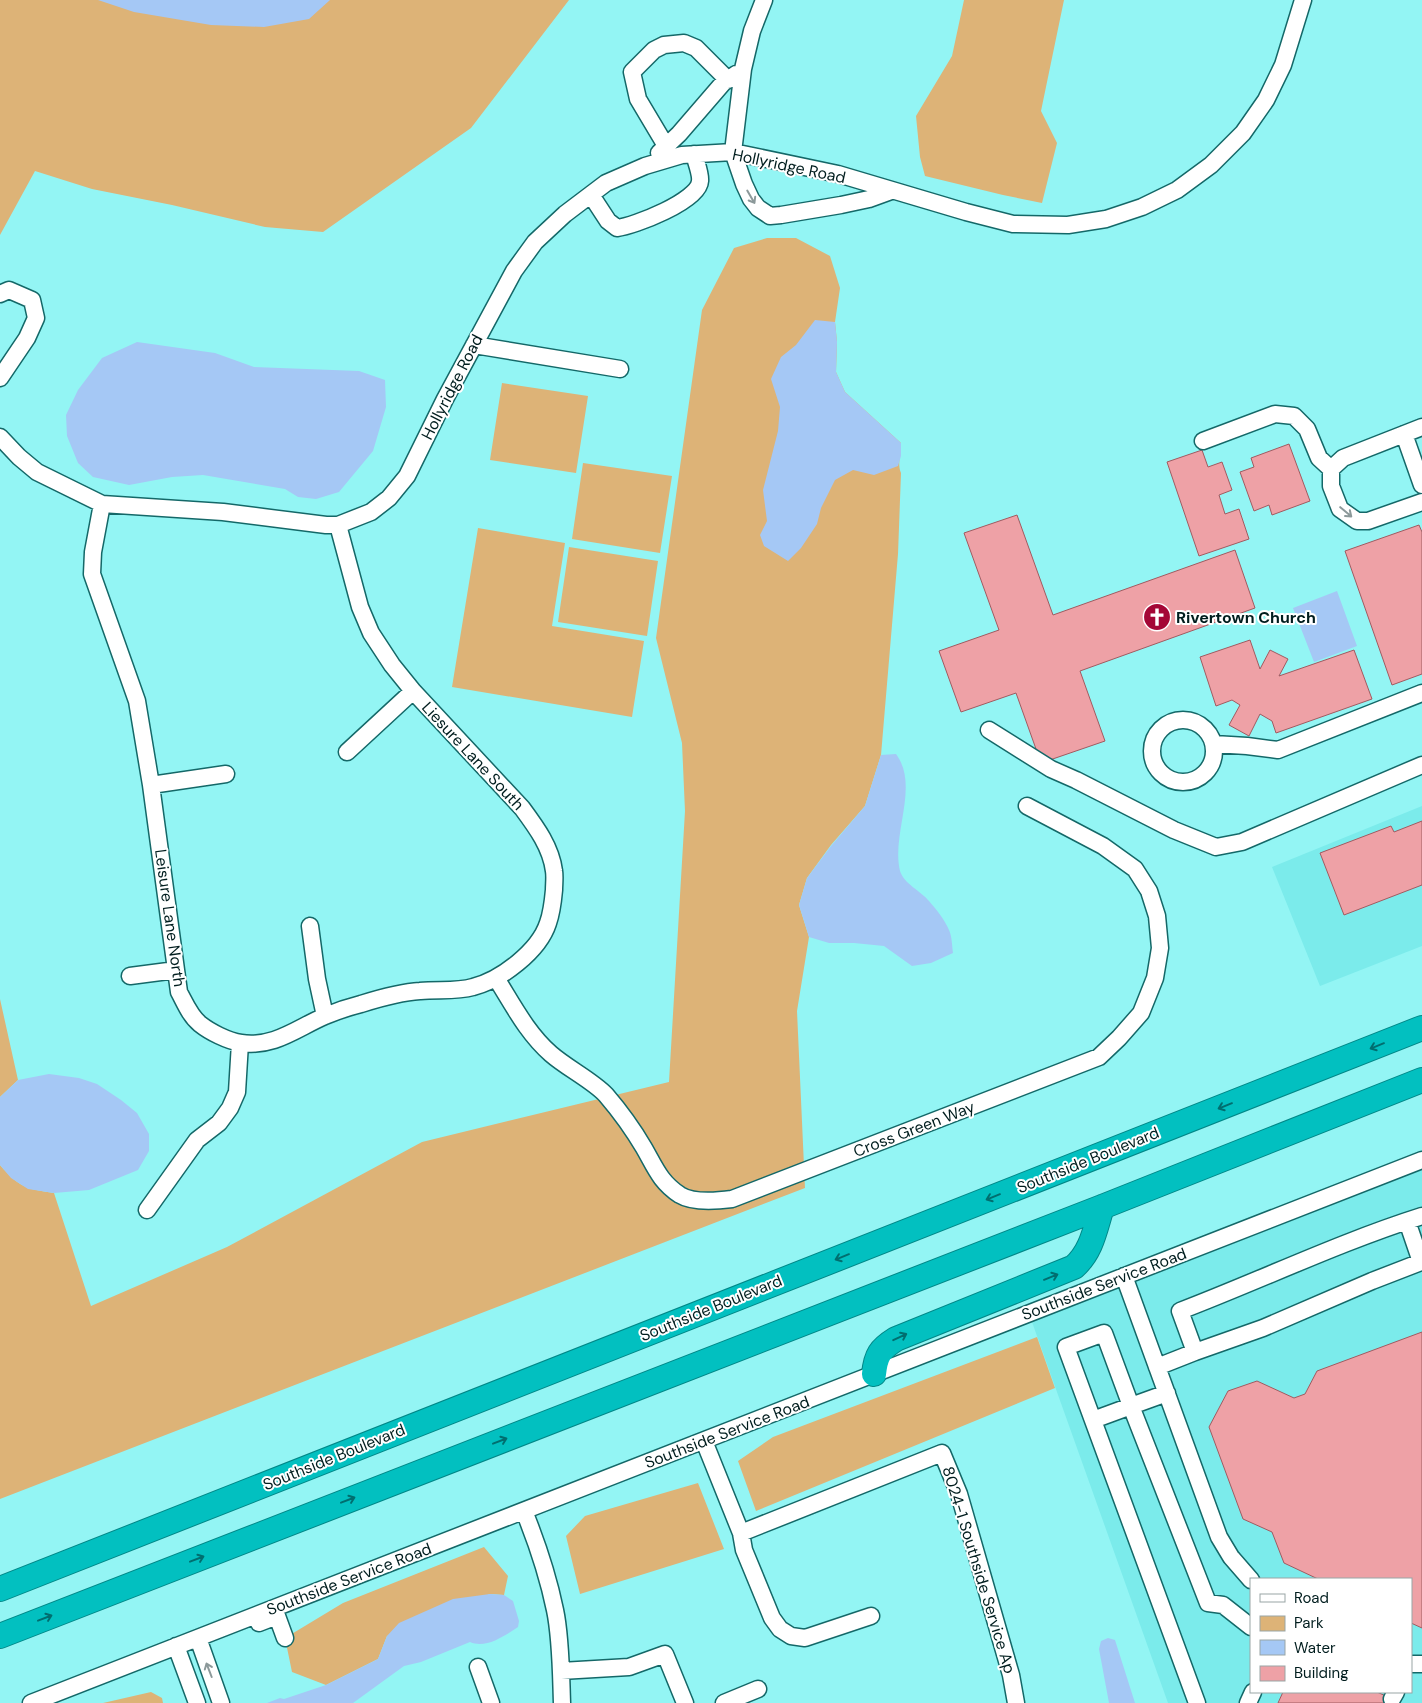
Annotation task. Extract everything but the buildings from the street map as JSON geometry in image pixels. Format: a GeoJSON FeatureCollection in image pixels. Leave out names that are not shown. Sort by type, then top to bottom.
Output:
{"type":"FeatureCollection","features":[{"type":"Feature","properties":{"kind":"highway","name":"Southside Boulevard"},"geometry":{"type":"LineString","coordinates":[[0,1589],[1422,1028]]}},
{"type":"Feature","properties":{"kind":"highway"},"geometry":{"type":"LineString","coordinates":[[0,1636],[1102,1207],[1422,1080]]}},
{"type":"Feature","properties":{"kind":"highway"},"geometry":{"type":"LineString","coordinates":[[874,1374],[876,1360],[880,1351],[896,1339],[1074,1267],[1083,1259],[1091,1245],[1102,1207]]}},
{"type":"Feature","properties":{"kind":"street"},"geometry":{"type":"LineString","coordinates":[[764,0],[752,31],[743,69],[733,152],[751,199],[758,208],[770,216],[841,205],[869,198],[890,190]]}},
{"type":"Feature","properties":{"kind":"street","name":"Hollyridge Road"},"geometry":{"type":"LineString","coordinates":[[0,437],[37,472],[102,504],[223,512],[338,525],[371,512],[389,498],[407,476],[514,271],[535,242],[564,214],[606,183],[645,166],[682,155],[733,152],[838,174],[1013,224],[1068,225],[1106,219],[1142,207],[1177,190],[1204,170],[1243,133],[1266,100],[1283,65],[1303,0]]}},
{"type":"Feature","properties":{"kind":"street"},"geometry":{"type":"LineString","coordinates":[[666,146],[638,99],[632,72],[654,50],[664,45],[684,43],[696,48],[728,80]]}},
{"type":"Feature","properties":{"kind":"street"},"geometry":{"type":"LineString","coordinates":[[645,166],[679,134],[723,83],[743,69]]}},
{"type":"Feature","properties":{"kind":"street"},"geometry":{"type":"LineString","coordinates":[[590,194],[608,221],[617,228],[638,223],[677,205],[698,188],[700,181],[694,154]]}},
{"type":"Feature","properties":{"kind":"street"},"geometry":{"type":"LineString","coordinates":[[0,294],[9,290],[32,300],[36,318],[26,338],[0,378]]}},
{"type":"Feature","properties":{"kind":"street"},"geometry":{"type":"LineString","coordinates":[[474,345],[620,369]]}},
{"type":"Feature","properties":{"kind":"street"},"geometry":{"type":"LineString","coordinates":[[1203,441],[1275,414],[1294,416],[1307,429],[1319,458],[1331,469],[1331,486],[1340,509],[1357,521],[1368,521],[1422,502]]}},
{"type":"Feature","properties":{"kind":"street"},"geometry":{"type":"LineString","coordinates":[[1331,469],[1344,458],[1422,427]]}},
{"type":"Feature","properties":{"kind":"street"},"geometry":{"type":"LineString","coordinates":[[1404,434],[1422,485]]}},
{"type":"Feature","properties":{"kind":"street","name":"Leisure Lane North"},"geometry":{"type":"LineString","coordinates":[[102,504],[93,552],[92,574],[137,701],[151,785],[179,992],[187,1008],[199,1024],[240,1043],[268,1043],[287,1036],[325,1016],[383,997],[419,991],[474,987],[496,978]]}},
{"type":"Feature","properties":{"kind":"street","name":"Liesure Lane South"},"geometry":{"type":"LineString","coordinates":[[338,525],[360,607],[371,633],[392,665],[413,691],[522,808],[549,849],[555,872],[553,902],[548,925],[537,944],[520,962],[496,978]]}},
{"type":"Feature","properties":{"kind":"street"},"geometry":{"type":"LineString","coordinates":[[347,752],[413,691]]}},
{"type":"Feature","properties":{"kind":"street"},"geometry":{"type":"LineString","coordinates":[[1214,744],[1278,750],[1422,694]]}},
{"type":"Feature","properties":{"kind":"street"},"geometry":{"type":"LineString","coordinates":[[989,730],[1051,770],[1076,780],[1174,830],[1216,847],[1242,842],[1422,765]]}},
{"type":"Feature","properties":{"kind":"street"},"geometry":{"type":"LineString","coordinates":[[151,785],[226,774]]}},
{"type":"Feature","properties":{"kind":"street","name":"Cross Green Way"},"geometry":{"type":"LineString","coordinates":[[496,978],[525,1026],[538,1042],[553,1056],[605,1094],[644,1148],[655,1170],[664,1182],[682,1196],[710,1202],[732,1199],[1099,1057],[1141,1013],[1155,978],[1160,948],[1157,916],[1149,891],[1135,869],[1103,846],[1027,806]]}},
{"type":"Feature","properties":{"kind":"street"},"geometry":{"type":"LineString","coordinates":[[310,926],[317,979],[325,1016]]}},
{"type":"Feature","properties":{"kind":"street"},"geometry":{"type":"LineString","coordinates":[[130,976],[176,970]]}},
{"type":"Feature","properties":{"kind":"street"},"geometry":{"type":"LineString","coordinates":[[147,1210],[197,1140],[218,1123],[230,1108],[237,1092],[240,1043]]}},
{"type":"Feature","properties":{"kind":"street","name":"Southside Service Road"},"geometry":{"type":"LineString","coordinates":[[31,1703],[1422,1160]]}},
{"type":"Feature","properties":{"kind":"street"},"geometry":{"type":"LineString","coordinates":[[1157,1367],[1263,1328],[1372,1280],[1421,1262],[1414,1219],[1328,1251],[1247,1286],[1180,1311],[1195,1352]]}},
{"type":"Feature","properties":{"kind":"street"},"geometry":{"type":"LineString","coordinates":[[1124,1276],[1219,1537],[1231,1557],[1250,1579]]}},
{"type":"Feature","properties":{"kind":"street"},"geometry":{"type":"LineString","coordinates":[[1197,1703],[1066,1347],[1104,1333],[1208,1603],[1223,1605],[1250,1626]]}},
{"type":"Feature","properties":{"kind":"street"},"geometry":{"type":"LineString","coordinates":[[1093,1420],[1167,1393]]}},
{"type":"Feature","properties":{"kind":"street"},"geometry":{"type":"LineString","coordinates":[[704,1441],[741,1533],[744,1550],[772,1618],[780,1629],[791,1636],[805,1638],[871,1616]]}},
{"type":"Feature","properties":{"kind":"street","name":"8024-1 Southside Service Ap"},"geometry":{"type":"LineString","coordinates":[[741,1533],[942,1453],[959,1494],[1012,1675],[1016,1703]]}},
{"type":"Feature","properties":{"kind":"street"},"geometry":{"type":"LineString","coordinates":[[524,1511],[538,1547],[556,1612],[562,1703]]}},
{"type":"Feature","properties":{"kind":"street"},"geometry":{"type":"LineString","coordinates":[[54,1703],[277,1616],[285,1638]]}},
{"type":"Feature","properties":{"kind":"street"},"geometry":{"type":"LineString","coordinates":[[198,1638],[222,1703]]}},
{"type":"Feature","properties":{"kind":"street"},"geometry":{"type":"LineString","coordinates":[[176,1646],[197,1703]]}},
{"type":"Feature","properties":{"kind":"street"},"geometry":{"type":"LineString","coordinates":[[561,1670],[629,1667],[665,1654],[685,1703]]}},
{"type":"Feature","properties":{"kind":"street"},"geometry":{"type":"LineString","coordinates":[[478,1667],[491,1703]]}},
{"type":"Feature","properties":{"kind":"street"},"geometry":{"type":"LineString","coordinates":[[724,1703],[758,1689]]}},
{"type":"Feature","properties":{"kind":"shaded area"},"geometry":{"type":"Polygon","coordinates":[[[1422,806],[1422,946],[1320,986],[1272,867],[1422,806]]]}},
{"type":"Feature","properties":{"kind":"shaded area"},"geometry":{"type":"Polygon","coordinates":[[[1422,1170],[1422,1703],[1168,1703],[1032,1322],[1422,1170]]]}},
{"type":"Feature","properties":{"kind":"green space"},"geometry":{"type":"Polygon","coordinates":[[[0,0],[569,0],[471,128],[323,232],[265,227],[172,205],[92,189],[35,171],[0,235],[0,0]]]}},
{"type":"Feature","properties":{"kind":"green space"},"geometry":{"type":"Polygon","coordinates":[[[964,0],[1064,0],[1041,111],[1057,143],[1042,203],[925,176],[920,157],[916,116],[952,56],[964,0]]]}},
{"type":"Feature","properties":{"kind":"green space"},"geometry":{"type":"Polygon","coordinates":[[[767,238],[796,238],[830,256],[840,288],[835,322],[837,342],[836,372],[845,392],[901,443],[898,554],[881,755],[865,806],[831,845],[807,878],[799,905],[809,937],[797,1011],[805,1188],[0,1499],[0,1165],[24,1186],[54,1193],[91,1306],[227,1247],[422,1142],[669,1082],[685,811],[682,743],[656,638],[702,310],[734,248],[767,238]]]}},
{"type":"Feature","properties":{"kind":"green space"},"geometry":{"type":"Polygon","coordinates":[[[502,383],[588,396],[576,473],[490,460],[502,383]]]}},
{"type":"Feature","properties":{"kind":"green space"},"geometry":{"type":"Polygon","coordinates":[[[583,463],[672,476],[660,553],[572,539],[583,463]]]}},
{"type":"Feature","properties":{"kind":"green space"},"geometry":{"type":"Polygon","coordinates":[[[478,528],[565,543],[552,626],[644,641],[632,717],[452,687],[478,528]]]}},
{"type":"Feature","properties":{"kind":"green space"},"geometry":{"type":"Polygon","coordinates":[[[569,547],[658,561],[647,636],[558,622],[569,547]]]}},
{"type":"Feature","properties":{"kind":"green space"},"geometry":{"type":"Polygon","coordinates":[[[0,999],[18,1080],[0,1097],[0,999]]]}},
{"type":"Feature","properties":{"kind":"green space"},"geometry":{"type":"Polygon","coordinates":[[[1037,1337],[1055,1388],[756,1511],[738,1461],[773,1437],[1037,1337]]]}},
{"type":"Feature","properties":{"kind":"green space"},"geometry":{"type":"Polygon","coordinates":[[[698,1483],[724,1549],[580,1594],[566,1536],[585,1516],[698,1483]]]}},
{"type":"Feature","properties":{"kind":"green space"},"geometry":{"type":"Polygon","coordinates":[[[484,1547],[508,1576],[504,1595],[490,1594],[387,1636],[378,1659],[326,1685],[292,1672],[285,1638],[343,1603],[484,1547]]]}},
{"type":"Feature","properties":{"kind":"green space"},"geometry":{"type":"Polygon","coordinates":[[[151,1692],[162,1698],[163,1703],[103,1703],[151,1692]]]}},
{"type":"Feature","properties":{"kind":"water"},"geometry":{"type":"Polygon","coordinates":[[[98,0],[330,0],[309,19],[264,27],[211,25],[134,12],[98,0]]]}},
{"type":"Feature","properties":{"kind":"water"},"geometry":{"type":"Polygon","coordinates":[[[815,320],[835,322],[837,342],[836,372],[845,392],[901,443],[901,456],[898,466],[874,475],[853,470],[835,480],[821,508],[817,524],[801,548],[788,561],[764,546],[760,535],[767,521],[763,490],[778,431],[780,407],[771,379],[781,357],[796,345],[815,320]]]}},
{"type":"Feature","properties":{"kind":"water"},"geometry":{"type":"Polygon","coordinates":[[[137,342],[215,353],[254,367],[359,371],[385,380],[386,407],[373,451],[339,492],[316,499],[298,497],[285,489],[203,475],[172,477],[129,485],[93,477],[78,463],[67,436],[66,415],[78,390],[102,358],[137,342]]]}},
{"type":"Feature","properties":{"kind":"water"},"geometry":{"type":"Polygon","coordinates":[[[1337,591],[1357,646],[1314,662],[1293,608],[1337,591]]]}},
{"type":"Feature","properties":{"kind":"water"},"geometry":{"type":"Polygon","coordinates":[[[896,754],[903,767],[905,781],[898,857],[900,871],[905,880],[926,897],[943,919],[950,932],[953,953],[931,963],[912,966],[884,946],[829,943],[809,937],[799,905],[807,878],[865,806],[881,755],[896,754]]]}},
{"type":"Feature","properties":{"kind":"water"},"geometry":{"type":"Polygon","coordinates":[[[49,1074],[79,1078],[97,1084],[137,1113],[149,1134],[149,1151],[138,1170],[89,1190],[54,1193],[28,1189],[11,1178],[0,1165],[0,1097],[18,1080],[49,1074]]]}},
{"type":"Feature","properties":{"kind":"water"},"geometry":{"type":"Polygon","coordinates":[[[490,1594],[504,1595],[513,1601],[519,1621],[518,1627],[501,1638],[482,1644],[470,1642],[421,1662],[404,1666],[353,1703],[267,1703],[326,1685],[378,1659],[387,1636],[399,1623],[453,1599],[490,1594]]]}},
{"type":"Feature","properties":{"kind":"water"},"geometry":{"type":"Polygon","coordinates":[[[1108,1638],[1115,1640],[1135,1703],[1109,1703],[1099,1649],[1101,1641],[1108,1638]]]}},
{"type":"Feature","properties":{"kind":"place","name":"Rivertown Church"},"geometry":{"type":"Point","coordinates":[1157,617]}}]}
